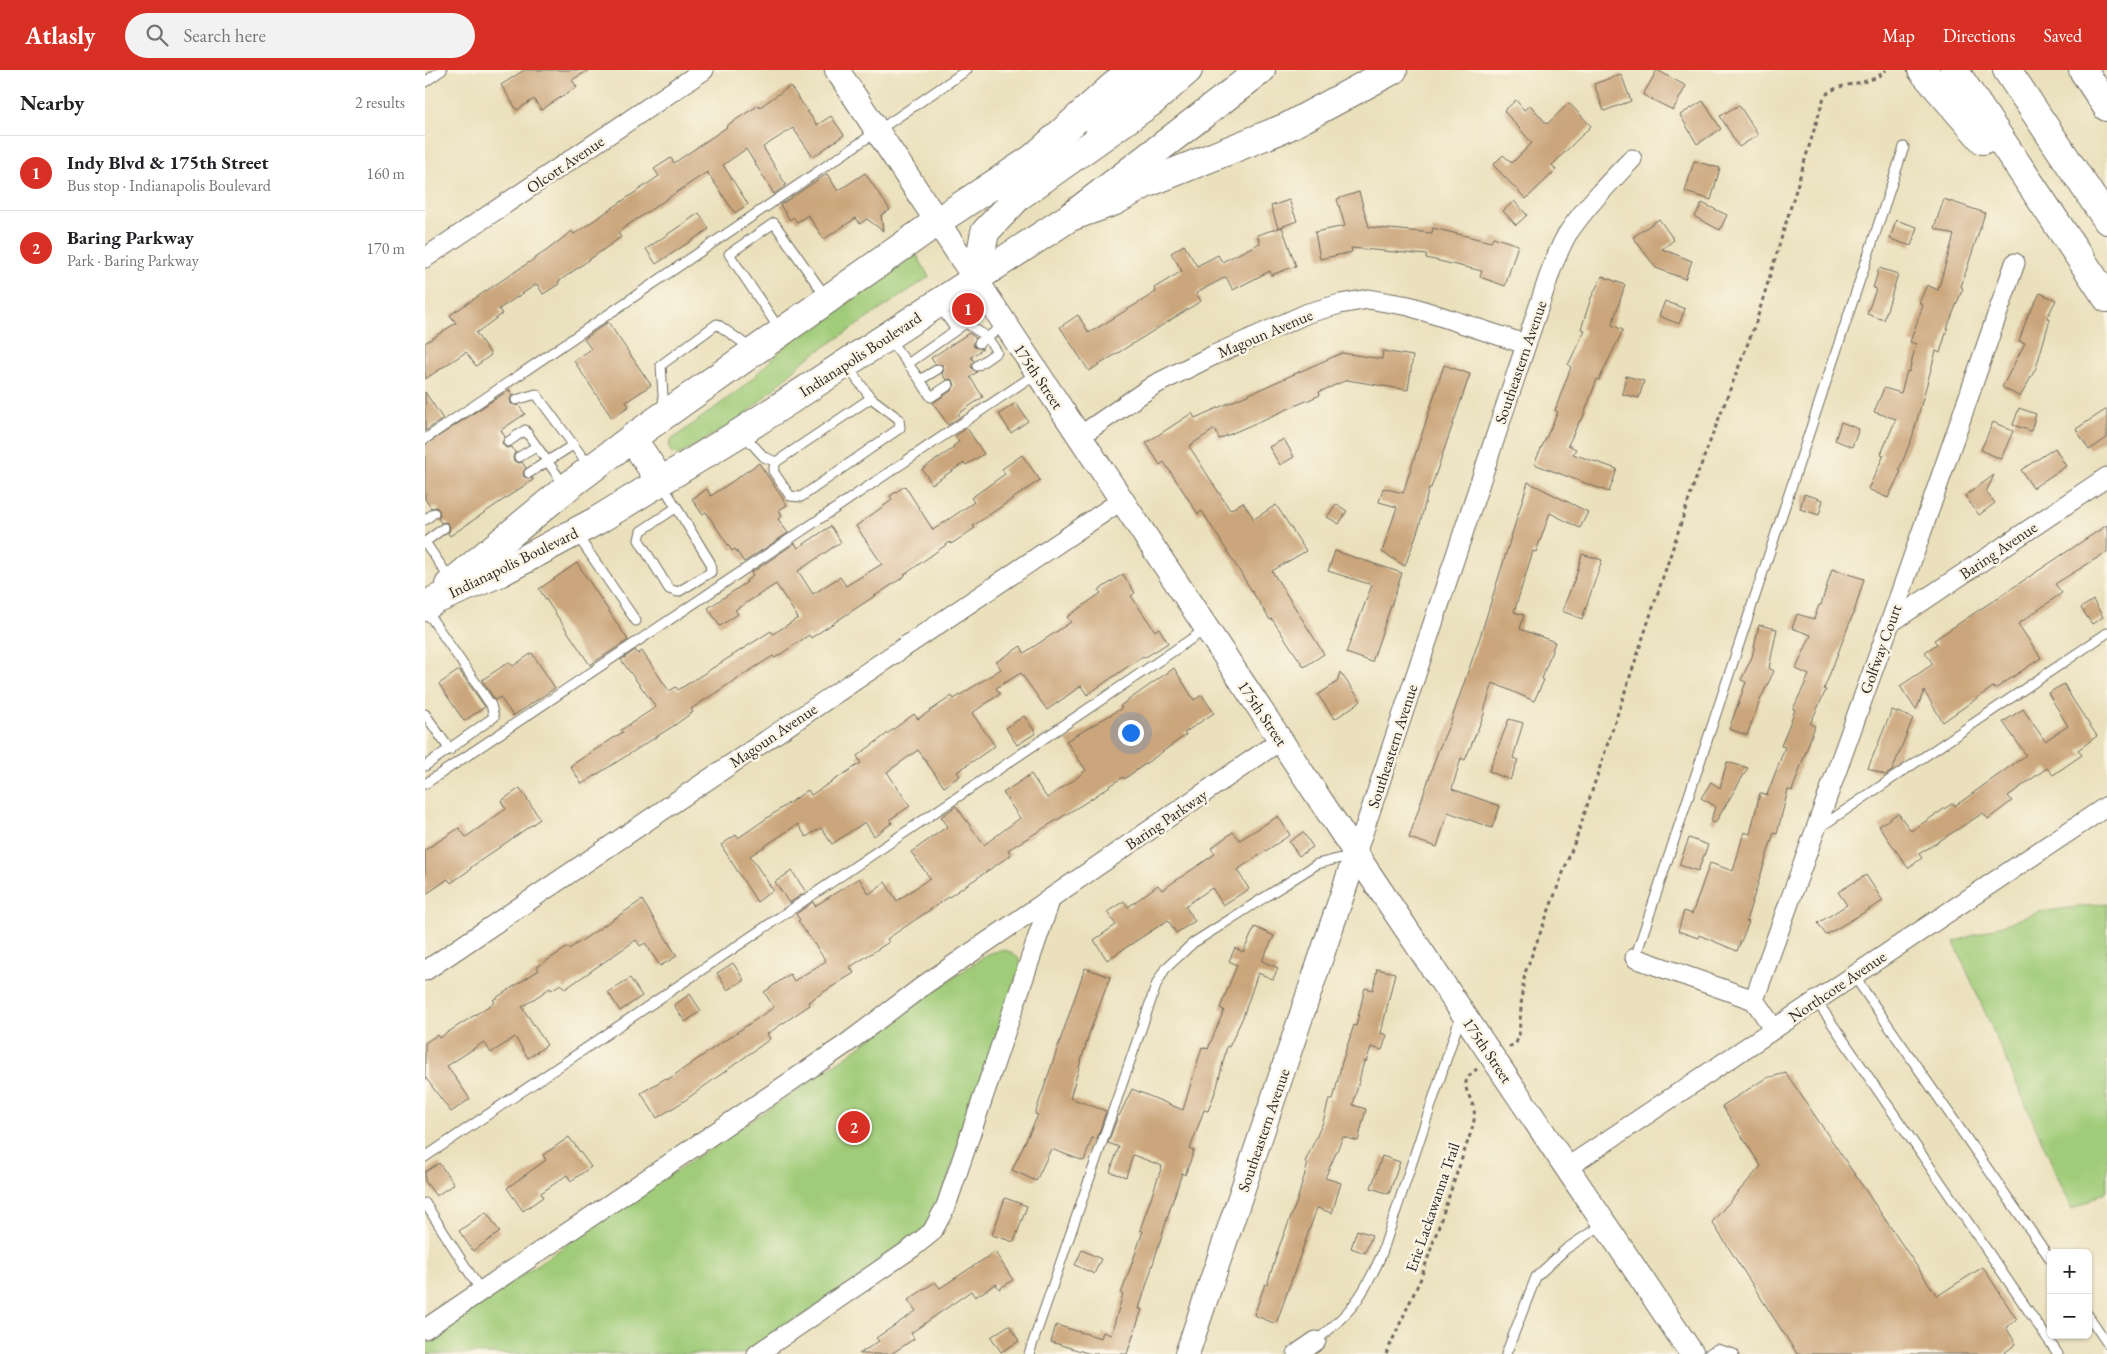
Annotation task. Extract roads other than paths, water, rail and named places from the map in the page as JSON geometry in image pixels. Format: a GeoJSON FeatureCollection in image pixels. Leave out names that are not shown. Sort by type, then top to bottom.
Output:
{"type":"FeatureCollection","features":[{"type":"Feature","properties":{"kind":"main road"},"geometry":{"type":"LineString","coordinates":[[1030,161],[1131,70]]}},
{"type":"Feature","properties":{"kind":"main road","name":"Indianapolis Boulevard"},"geometry":{"type":"LineString","coordinates":[[434,599],[559,494],[632,438],[938,221],[1030,161],[1160,70]]}},
{"type":"Feature","properties":{"kind":"main road"},"geometry":{"type":"LineString","coordinates":[[976,279],[985,232],[1019,196],[1153,101],[1188,70]]}},
{"type":"Feature","properties":{"kind":"main road","name":"Indianapolis Boulevard"},"geometry":{"type":"LineString","coordinates":[[434,599],[499,573],[575,532],[661,482],[741,432],[1070,217],[1261,70]]}},
{"type":"Feature","properties":{"kind":"main road"},"geometry":{"type":"LineString","coordinates":[[1070,217],[1115,201],[1145,184],[1287,127],[1393,70]]}},
{"type":"Feature","properties":{"kind":"main road"},"geometry":{"type":"LineString","coordinates":[[1922,70],[1974,129],[2081,261]]}},
{"type":"Feature","properties":{"kind":"main road"},"geometry":{"type":"LineString","coordinates":[[1955,70],[2107,298]]}},
{"type":"Feature","properties":{"kind":"main road"},"geometry":{"type":"LineString","coordinates":[[2007,70],[2107,220]]}},
{"type":"Feature","properties":{"kind":"main road"},"geometry":{"type":"LineString","coordinates":[[2083,70],[2107,107]]}},
{"type":"Feature","properties":{"kind":"main road"},"geometry":{"type":"LineString","coordinates":[[632,438],[661,482]]}},
{"type":"Feature","properties":{"kind":"main road"},"geometry":{"type":"LineString","coordinates":[[559,494],[575,532]]}},
{"type":"Feature","properties":{"kind":"street","name":"Olcott Avenue"},"geometry":{"type":"LineString","coordinates":[[425,258],[705,70]]}},
{"type":"Feature","properties":{"kind":"street","name":"175th Street"},"geometry":{"type":"LineString","coordinates":[[837,70],[976,279],[996,331],[1037,372],[1462,1013],[1568,1167],[1692,1354]]}},
{"type":"Feature","properties":{"kind":"street","name":"Southeastern Avenue"},"geometry":{"type":"LineString","coordinates":[[1187,1354],[1553,264],[1567,234],[1598,195],[1632,159]]}},
{"type":"Feature","properties":{"kind":"street","name":"Golfway Court"},"geometry":{"type":"LineString","coordinates":[[1754,1000],[1890,623],[2015,263]]}},
{"type":"Feature","properties":{"kind":"street","name":"Magoun Avenue"},"geometry":{"type":"LineString","coordinates":[[1080,436],[1163,380],[1308,313],[1340,304],[1367,299],[1409,306],[1525,344]]}},
{"type":"Feature","properties":{"kind":"street","name":"Baring Avenue"},"geometry":{"type":"LineString","coordinates":[[1890,623],[2107,477]]}},
{"type":"Feature","properties":{"kind":"street","name":"Magoun Avenue"},"geometry":{"type":"LineString","coordinates":[[425,970],[1121,500]]}},
{"type":"Feature","properties":{"kind":"street","name":"Baring Parkway"},"geometry":{"type":"LineString","coordinates":[[425,1329],[846,1044],[927,983],[1281,740]]}},
{"type":"Feature","properties":{"kind":"street","name":"Northcote Avenue"},"geometry":{"type":"LineString","coordinates":[[1568,1167],[2107,806]]}},
{"type":"Feature","properties":{"kind":"street"},"geometry":{"type":"LineString","coordinates":[[757,1354],[912,1248],[931,1232],[946,1206],[1051,898]]}},
{"type":"Feature","properties":{"kind":"street"},"geometry":{"type":"LineString","coordinates":[[1635,958],[1754,1000],[1774,1029]]}},
{"type":"Feature","properties":{"kind":"street"},"geometry":{"type":"LineString","coordinates":[[1297,1354],[1316,1340]]}},
{"type":"Feature","properties":{"kind":"lane"},"geometry":{"type":"LineString","coordinates":[[425,82],[442,70]]}},
{"type":"Feature","properties":{"kind":"lane"},"geometry":{"type":"LineString","coordinates":[[425,439],[967,70]]}},
{"type":"Feature","properties":{"kind":"lane"},"geometry":{"type":"LineString","coordinates":[[1635,958],[1905,147]]}},
{"type":"Feature","properties":{"kind":"lane"},"geometry":{"type":"LineString","coordinates":[[781,332],[729,254],[774,223],[827,299]]}},
{"type":"Feature","properties":{"kind":"lane"},"geometry":{"type":"LineString","coordinates":[[937,304],[956,330]]}},
{"type":"Feature","properties":{"kind":"lane"},"geometry":{"type":"LineString","coordinates":[[909,363],[966,323],[996,331]]}},
{"type":"Feature","properties":{"kind":"lane"},"geometry":{"type":"LineString","coordinates":[[665,414],[661,365],[717,324],[754,351]]}},
{"type":"Feature","properties":{"kind":"lane"},"geometry":{"type":"LineString","coordinates":[[979,343],[996,331]]}},
{"type":"Feature","properties":{"kind":"lane"},"geometry":{"type":"LineString","coordinates":[[977,366],[997,352],[996,331]]}},
{"type":"Feature","properties":{"kind":"lane"},"geometry":{"type":"LineString","coordinates":[[888,336],[931,396],[949,385]]}},
{"type":"Feature","properties":{"kind":"lane"},"geometry":{"type":"LineString","coordinates":[[846,364],[871,398],[899,419],[900,428],[801,497],[789,496],[773,471],[777,462],[871,398]]}},
{"type":"Feature","properties":{"kind":"lane"},"geometry":{"type":"LineString","coordinates":[[920,380],[938,368]]}},
{"type":"Feature","properties":{"kind":"lane"},"geometry":{"type":"LineString","coordinates":[[425,784],[1037,372]]}},
{"type":"Feature","properties":{"kind":"lane"},"geometry":{"type":"LineString","coordinates":[[516,400],[536,394],[591,468]]}},
{"type":"Feature","properties":{"kind":"lane"},"geometry":{"type":"LineString","coordinates":[[509,442],[525,430],[547,461],[559,494]]}},
{"type":"Feature","properties":{"kind":"lane"},"geometry":{"type":"LineString","coordinates":[[741,432],[764,457],[777,462]]}},
{"type":"Feature","properties":{"kind":"lane"},"geometry":{"type":"LineString","coordinates":[[529,473],[573,445]]}},
{"type":"Feature","properties":{"kind":"lane"},"geometry":{"type":"LineString","coordinates":[[519,457],[536,447]]}},
{"type":"Feature","properties":{"kind":"lane"},"geometry":{"type":"LineString","coordinates":[[661,482],[710,562],[711,572],[720,586]]}},
{"type":"Feature","properties":{"kind":"lane"},"geometry":{"type":"LineString","coordinates":[[677,507],[641,531],[639,540],[669,588],[678,592],[711,572]]}},
{"type":"Feature","properties":{"kind":"lane"},"geometry":{"type":"LineString","coordinates":[[425,520],[434,513]]}},
{"type":"Feature","properties":{"kind":"lane"},"geometry":{"type":"LineString","coordinates":[[425,766],[494,717],[491,705],[434,599],[425,542],[444,528]]}},
{"type":"Feature","properties":{"kind":"lane"},"geometry":{"type":"LineString","coordinates":[[575,532],[636,621]]}},
{"type":"Feature","properties":{"kind":"lane"},"geometry":{"type":"LineString","coordinates":[[425,1157],[1207,628]]}},
{"type":"Feature","properties":{"kind":"lane"},"geometry":{"type":"LineString","coordinates":[[1815,831],[2107,633]]}},
{"type":"Feature","properties":{"kind":"lane"},"geometry":{"type":"LineString","coordinates":[[425,714],[450,750]]}},
{"type":"Feature","properties":{"kind":"lane"},"geometry":{"type":"LineString","coordinates":[[1029,1354],[1157,983],[1165,969],[1193,943],[1317,864],[1356,854]]}},
{"type":"Feature","properties":{"kind":"lane"},"geometry":{"type":"LineString","coordinates":[[1853,976],[2047,1254]]}},
{"type":"Feature","properties":{"kind":"lane"},"geometry":{"type":"LineString","coordinates":[[1816,1000],[2058,1354]]}},
{"type":"Feature","properties":{"kind":"lane"},"geometry":{"type":"LineString","coordinates":[[1316,1340],[1341,1321],[1353,1307],[1367,1285],[1381,1256],[1462,1013]]}},
{"type":"Feature","properties":{"kind":"lane"},"geometry":{"type":"LineString","coordinates":[[425,1203],[481,1291]]}},
{"type":"Feature","properties":{"kind":"lane"},"geometry":{"type":"LineString","coordinates":[[1506,1354],[1536,1277],[1566,1249],[1605,1222]]}},
{"type":"Feature","properties":{"kind":"lane"},"geometry":{"type":"LineString","coordinates":[[2092,1321],[2107,1343]]}},
{"type":"Feature","properties":{"kind":"lane"},"geometry":{"type":"LineString","coordinates":[[1708,1354],[1717,1349],[1734,1354]]}},
{"type":"Feature","properties":{"kind":"place","name":"Indy Blvd & 175th Street"},"geometry":{"type":"Point","coordinates":[968,309]}},
{"type":"Feature","properties":{"kind":"place","name":"Baring Parkway"},"geometry":{"type":"Point","coordinates":[854,1127]}}]}
